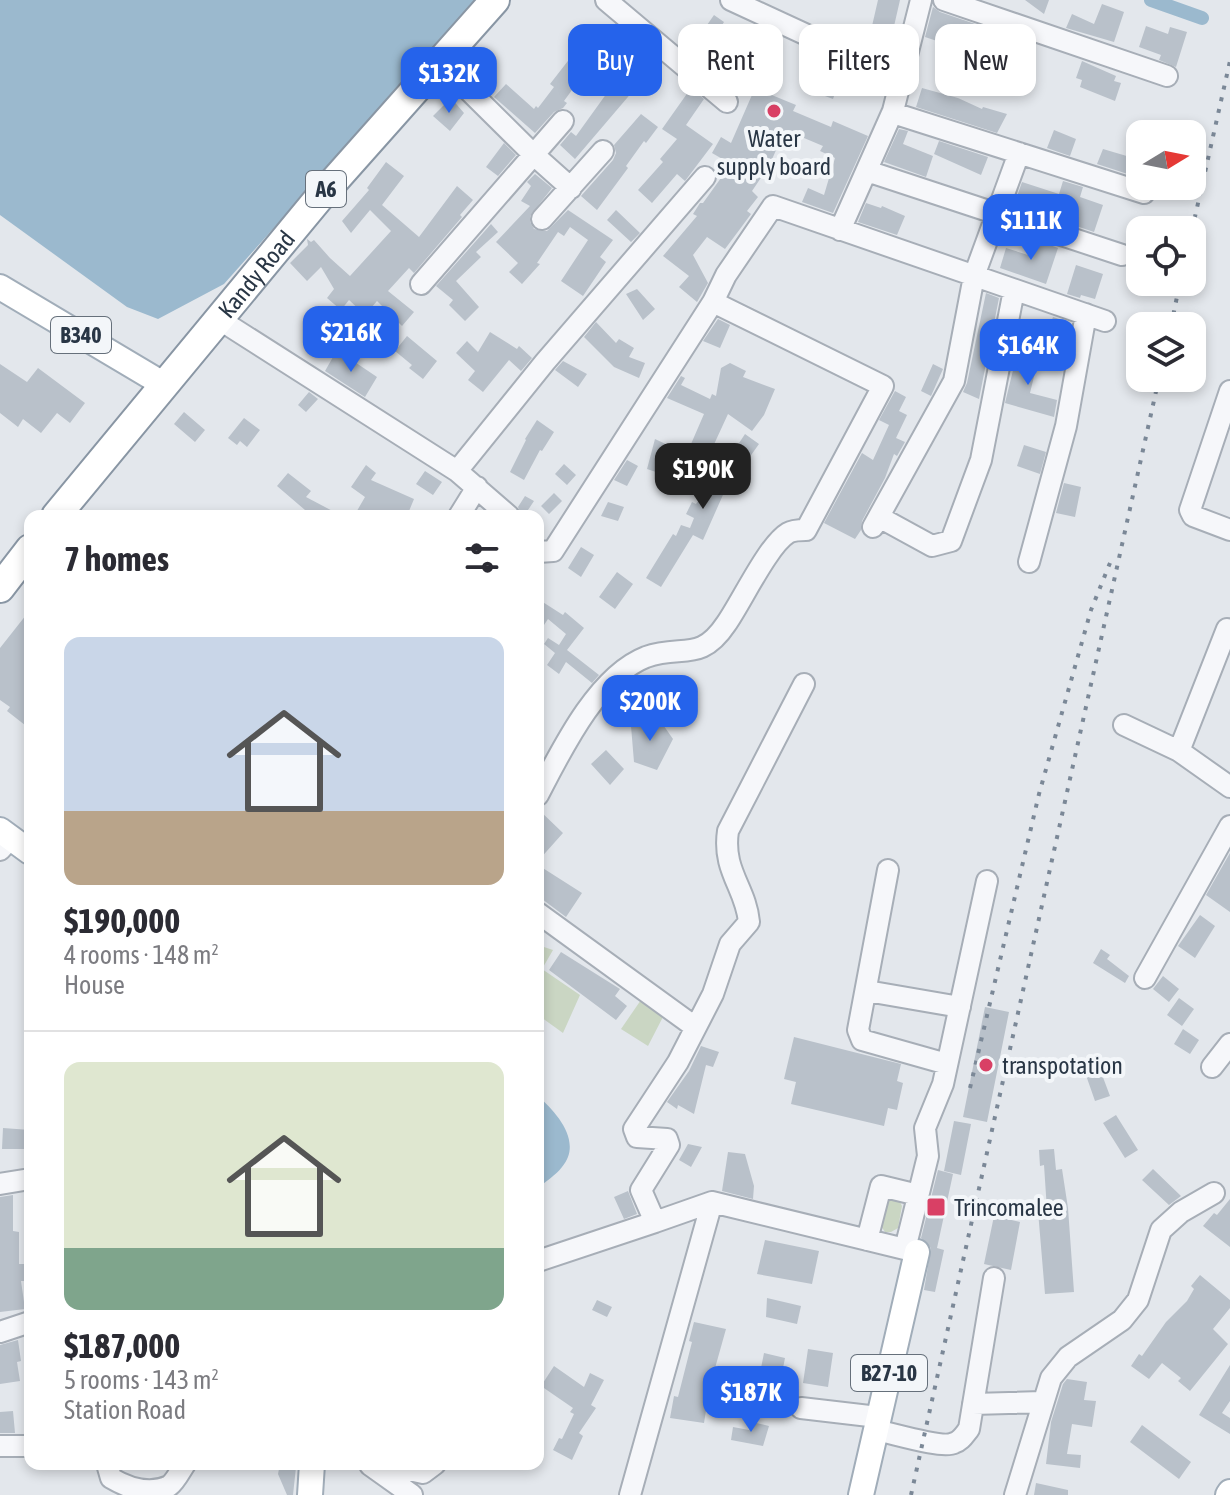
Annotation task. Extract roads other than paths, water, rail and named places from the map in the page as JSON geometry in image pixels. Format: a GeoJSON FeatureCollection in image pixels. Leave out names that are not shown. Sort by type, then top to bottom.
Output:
{"type":"FeatureCollection","features":[{"type":"Feature","properties":{"kind":"highway","name":"Kandy Road"},"geometry":{"type":"LineString","coordinates":[[61,510],[319,198],[495,0]]}},
{"type":"Feature","properties":{"kind":"highway"},"geometry":{"type":"LineString","coordinates":[[0,588],[24,557]]}},
{"type":"Feature","properties":{"kind":"main road","name":"B340"},"geometry":{"type":"LineString","coordinates":[[2,292],[163,384]]}},
{"type":"Feature","properties":{"kind":"main road","name":"B27-10"},"geometry":{"type":"LineString","coordinates":[[861,1495],[911,1250]]}},
{"type":"Feature","properties":{"kind":"main road"},"geometry":{"type":"LineString","coordinates":[[310,1495],[312,1470]]}},
{"type":"Feature","properties":{"kind":"street"},"geometry":{"type":"LineString","coordinates":[[606,0],[727,102]]}},
{"type":"Feature","properties":{"kind":"street"},"geometry":{"type":"LineString","coordinates":[[731,0],[799,31]]}},
{"type":"Feature","properties":{"kind":"street"},"geometry":{"type":"LineString","coordinates":[[915,24],[921,0]]}},
{"type":"Feature","properties":{"kind":"street"},"geometry":{"type":"LineString","coordinates":[[944,0],[1167,76]]}},
{"type":"Feature","properties":{"kind":"street"},"geometry":{"type":"LineString","coordinates":[[441,63],[571,188]]}},
{"type":"Feature","properties":{"kind":"street"},"geometry":{"type":"LineString","coordinates":[[840,230],[893,113],[897,96]]}},
{"type":"Feature","properties":{"kind":"street"},"geometry":{"type":"LineString","coordinates":[[893,113],[1126,187]]}},
{"type":"Feature","properties":{"kind":"street"},"geometry":{"type":"LineString","coordinates":[[421,284],[563,121]]}},
{"type":"Feature","properties":{"kind":"street"},"geometry":{"type":"LineString","coordinates":[[542,219],[603,151]]}},
{"type":"Feature","properties":{"kind":"street"},"geometry":{"type":"LineString","coordinates":[[1014,290],[981,460],[951,541],[932,546],[876,522],[954,381],[974,276],[1019,153]]}},
{"type":"Feature","properties":{"kind":"street"},"geometry":{"type":"LineString","coordinates":[[867,171],[1122,255]]}},
{"type":"Feature","properties":{"kind":"street"},"geometry":{"type":"LineString","coordinates":[[457,471],[545,362],[705,177]]}},
{"type":"Feature","properties":{"kind":"street"},"geometry":{"type":"LineString","coordinates":[[544,552],[553,551],[713,302],[726,275],[773,206],[1095,318],[1029,562]]}},
{"type":"Feature","properties":{"kind":"street"},"geometry":{"type":"LineString","coordinates":[[544,782],[593,699],[614,679],[644,658],[693,651],[711,644],[772,550],[788,533],[806,530],[883,386],[713,302]]}},
{"type":"Feature","properties":{"kind":"street"},"geometry":{"type":"LineString","coordinates":[[217,318],[457,471],[502,510]]}},
{"type":"Feature","properties":{"kind":"street"},"geometry":{"type":"LineString","coordinates":[[1230,391],[1190,510],[1193,516],[1230,530]]}},
{"type":"Feature","properties":{"kind":"street"},"geometry":{"type":"LineString","coordinates":[[463,510],[477,487]]}},
{"type":"Feature","properties":{"kind":"street"},"geometry":{"type":"LineString","coordinates":[[1179,751],[1227,629]]}},
{"type":"Feature","properties":{"kind":"street"},"geometry":{"type":"LineString","coordinates":[[655,1222],[641,1190],[669,1145],[667,1139],[637,1137],[634,1129],[664,1087],[713,994],[730,944],[749,922],[748,911],[731,874],[726,847],[728,831],[804,684]]}},
{"type":"Feature","properties":{"kind":"street"},"geometry":{"type":"LineString","coordinates":[[1124,725],[1179,751],[1230,787]]}},
{"type":"Feature","properties":{"kind":"street"},"geometry":{"type":"LineString","coordinates":[[1145,978],[1230,826]]}},
{"type":"Feature","properties":{"kind":"street"},"geometry":{"type":"LineString","coordinates":[[888,870],[858,1030],[862,1040],[947,1064]]}},
{"type":"Feature","properties":{"kind":"street"},"geometry":{"type":"LineString","coordinates":[[544,1259],[712,1202],[911,1250],[918,1195],[928,1156],[925,1128],[943,1084],[987,881]]}},
{"type":"Feature","properties":{"kind":"street"},"geometry":{"type":"LineString","coordinates":[[544,917],[695,1027]]}},
{"type":"Feature","properties":{"kind":"street"},"geometry":{"type":"LineString","coordinates":[[867,991],[960,1007]]}},
{"type":"Feature","properties":{"kind":"street"},"geometry":{"type":"LineString","coordinates":[[1212,1067],[1230,1044]]}},
{"type":"Feature","properties":{"kind":"street"},"geometry":{"type":"LineString","coordinates":[[0,1184],[24,1180]]}},
{"type":"Feature","properties":{"kind":"street"},"geometry":{"type":"LineString","coordinates":[[867,1240],[881,1186],[918,1195]]}},
{"type":"Feature","properties":{"kind":"street"},"geometry":{"type":"LineString","coordinates":[[1015,1495],[1051,1378],[1068,1357],[1122,1320],[1138,1300],[1161,1230],[1181,1212],[1214,1193]]}},
{"type":"Feature","properties":{"kind":"street"},"geometry":{"type":"LineString","coordinates":[[630,1495],[712,1202]]}},
{"type":"Feature","properties":{"kind":"street"},"geometry":{"type":"LineString","coordinates":[[801,1408],[877,1424],[940,1446],[959,1441],[969,1429],[994,1278]]}},
{"type":"Feature","properties":{"kind":"street"},"geometry":{"type":"LineString","coordinates":[[0,1332],[24,1324]]}},
{"type":"Feature","properties":{"kind":"street"},"geometry":{"type":"LineString","coordinates":[[973,1404],[1042,1402]]}},
{"type":"Feature","properties":{"kind":"street"},"geometry":{"type":"LineString","coordinates":[[0,1446],[24,1446]]}},
{"type":"Feature","properties":{"kind":"street"},"geometry":{"type":"LineString","coordinates":[[109,1470],[111,1478],[145,1493],[169,1486],[181,1470]]}},
{"type":"Feature","properties":{"kind":"street"},"geometry":{"type":"LineString","coordinates":[[377,1470],[412,1495]]}},
{"type":"Feature","properties":{"kind":"water"},"geometry":{"type":"Polygon","coordinates":[[[0,0],[476,0],[224,284],[158,319],[127,307],[0,215],[0,0]]]}},
{"type":"Feature","properties":{"kind":"water"},"geometry":{"type":"Polygon","coordinates":[[[544,1102],[559,1119],[569,1138],[568,1157],[544,1183],[544,1102]]]}},
{"type":"Feature","properties":{"kind":"waterway"},"geometry":{"type":"LineString","coordinates":[[1151,0],[1202,18]]}},
{"type":"Feature","properties":{"kind":"railway"},"geometry":{"type":"LineString","coordinates":[[1195,216],[1230,61]]}},
{"type":"Feature","properties":{"kind":"railway"},"geometry":{"type":"LineString","coordinates":[[1174,312],[1177,296]]}},
{"type":"Feature","properties":{"kind":"railway"},"geometry":{"type":"LineString","coordinates":[[911,1495],[1156,392]]}},
{"type":"Feature","properties":{"kind":"railway"},"geometry":{"type":"LineString","coordinates":[[970,1088],[1039,794],[1091,610],[1110,563]]}},
{"type":"Feature","properties":{"kind":"place","name":"Water supply board"},"geometry":{"type":"Point","coordinates":[774,111]}},
{"type":"Feature","properties":{"kind":"place","name":"transpotation"},"geometry":{"type":"Point","coordinates":[986,1065]}},
{"type":"Feature","properties":{"kind":"place","name":"Trincomalee"},"geometry":{"type":"Point","coordinates":[936,1207]}}]}
